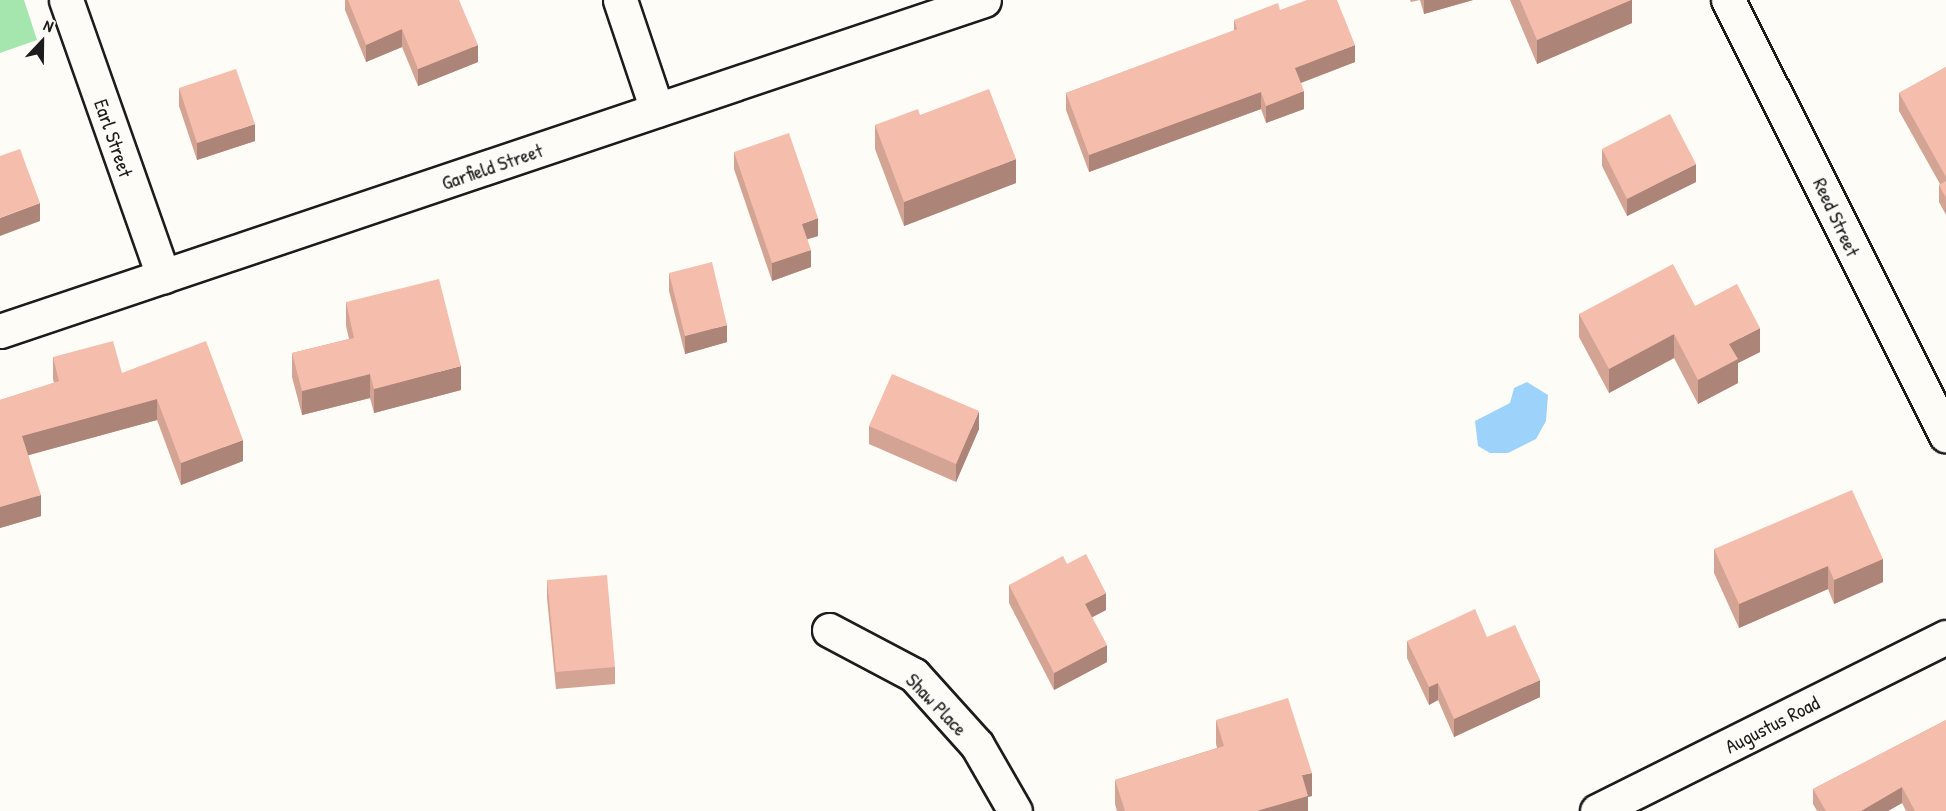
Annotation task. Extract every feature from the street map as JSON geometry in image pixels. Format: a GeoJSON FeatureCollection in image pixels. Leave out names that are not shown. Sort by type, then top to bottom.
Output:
{"type":"FeatureCollection","features":[{"type":"Feature","properties":{"kind":"street","name":"Earl Street"},"geometry":{"type":"LineString","coordinates":[[66,0],[163,276]]}},
{"type":"Feature","properties":{"kind":"street"},"geometry":{"type":"LineString","coordinates":[[620,0],[657,110]]}},
{"type":"Feature","properties":{"kind":"street","name":"Garfield Street"},"geometry":{"type":"LineString","coordinates":[[0,331],[984,0]]}},
{"type":"Feature","properties":{"kind":"street","name":"Reed Street"},"geometry":{"type":"LineString","coordinates":[[1728,0],[1946,435]]}},
{"type":"Feature","properties":{"kind":"street","name":"Shaw Place"},"geometry":{"type":"LineString","coordinates":[[829,630],[914,675],[977,745],[1015,811]]}},
{"type":"Feature","properties":{"kind":"street","name":"Augustus Road"},"geometry":{"type":"LineString","coordinates":[[1597,811],[1946,637]]}},
{"type":"Feature","properties":{"kind":"green space"},"geometry":{"type":"Polygon","coordinates":[[[0,0],[24,0],[37,40],[0,53],[0,0]]]}},
{"type":"Feature","properties":{"kind":"water"},"geometry":{"type":"Polygon","coordinates":[[[1527,382],[1548,395],[1546,421],[1536,439],[1508,453],[1490,453],[1478,446],[1475,421],[1510,403],[1514,388],[1527,382]]]}},
{"type":"Feature","properties":{"kind":"building"},"geometry":{"type":"Polygon","coordinates":[[[348,0],[459,0],[478,45],[418,69],[402,29],[366,45],[348,0]]]}},
{"type":"Feature","properties":{"kind":"building"},"geometry":{"type":"Polygon","coordinates":[[[1307,0],[1337,0],[1355,45],[1295,68],[1304,91],[1266,106],[1261,92],[1089,155],[1066,93],[1237,29],[1234,20],[1278,3],[1280,10],[1307,0]]]}},
{"type":"Feature","properties":{"kind":"building"},"geometry":{"type":"Polygon","coordinates":[[[1520,0],[1631,0],[1537,40],[1520,0]]]}},
{"type":"Feature","properties":{"kind":"building"},"geometry":{"type":"Polygon","coordinates":[[[1946,67],[1946,177],[1899,93],[1946,67]]]}},
{"type":"Feature","properties":{"kind":"building"},"geometry":{"type":"Polygon","coordinates":[[[236,69],[255,124],[197,143],[179,88],[236,69]]]}},
{"type":"Feature","properties":{"kind":"building"},"geometry":{"type":"Polygon","coordinates":[[[989,89],[1016,159],[904,202],[875,125],[918,109],[920,115],[989,89]]]}},
{"type":"Feature","properties":{"kind":"building"},"geometry":{"type":"Polygon","coordinates":[[[1670,114],[1696,164],[1627,199],[1602,149],[1670,114]]]}},
{"type":"Feature","properties":{"kind":"building"},"geometry":{"type":"Polygon","coordinates":[[[789,133],[818,218],[802,224],[811,250],[772,263],[734,152],[789,133]]]}},
{"type":"Feature","properties":{"kind":"building"},"geometry":{"type":"Polygon","coordinates":[[[20,149],[40,203],[0,218],[0,156],[20,149]]]}},
{"type":"Feature","properties":{"kind":"building"},"geometry":{"type":"Polygon","coordinates":[[[1946,181],[1946,198],[1939,185],[1946,181]]]}},
{"type":"Feature","properties":{"kind":"building"},"geometry":{"type":"Polygon","coordinates":[[[712,262],[727,325],[685,336],[669,273],[712,262]]]}},
{"type":"Feature","properties":{"kind":"building"},"geometry":{"type":"Polygon","coordinates":[[[1673,264],[1695,306],[1737,284],[1760,328],[1729,344],[1738,359],[1698,380],[1674,334],[1609,369],[1579,314],[1673,264]]]}},
{"type":"Feature","properties":{"kind":"building"},"geometry":{"type":"Polygon","coordinates":[[[439,279],[461,366],[374,389],[370,374],[302,391],[292,353],[354,338],[346,302],[439,279]]]}},
{"type":"Feature","properties":{"kind":"building"},"geometry":{"type":"Polygon","coordinates":[[[113,341],[122,373],[206,341],[243,440],[181,463],[157,399],[22,436],[41,495],[0,507],[0,400],[59,381],[53,357],[113,341]]]}},
{"type":"Feature","properties":{"kind":"building"},"geometry":{"type":"Polygon","coordinates":[[[892,374],[979,411],[956,464],[869,426],[892,374]]]}},
{"type":"Feature","properties":{"kind":"building"},"geometry":{"type":"Polygon","coordinates":[[[1852,490],[1883,559],[1834,580],[1828,566],[1739,604],[1714,549],[1852,490]]]}},
{"type":"Feature","properties":{"kind":"building"},"geometry":{"type":"Polygon","coordinates":[[[1086,554],[1106,593],[1085,604],[1107,645],[1054,673],[1009,585],[1063,556],[1067,564],[1086,554]]]}},
{"type":"Feature","properties":{"kind":"building"},"geometry":{"type":"Polygon","coordinates":[[[607,575],[615,667],[556,672],[547,580],[607,575]]]}},
{"type":"Feature","properties":{"kind":"building"},"geometry":{"type":"Polygon","coordinates":[[[1475,609],[1487,637],[1515,625],[1540,680],[1454,719],[1438,683],[1429,687],[1407,641],[1475,609]]]}},
{"type":"Feature","properties":{"kind":"building"},"geometry":{"type":"Polygon","coordinates":[[[1288,698],[1312,773],[1302,775],[1308,796],[1257,811],[1125,811],[1115,780],[1224,746],[1216,720],[1288,698]]]}},
{"type":"Feature","properties":{"kind":"building"},"geometry":{"type":"Polygon","coordinates":[[[1946,720],[1946,811],[1915,811],[1902,787],[1861,811],[1826,811],[1813,789],[1946,720]]]}}]}
